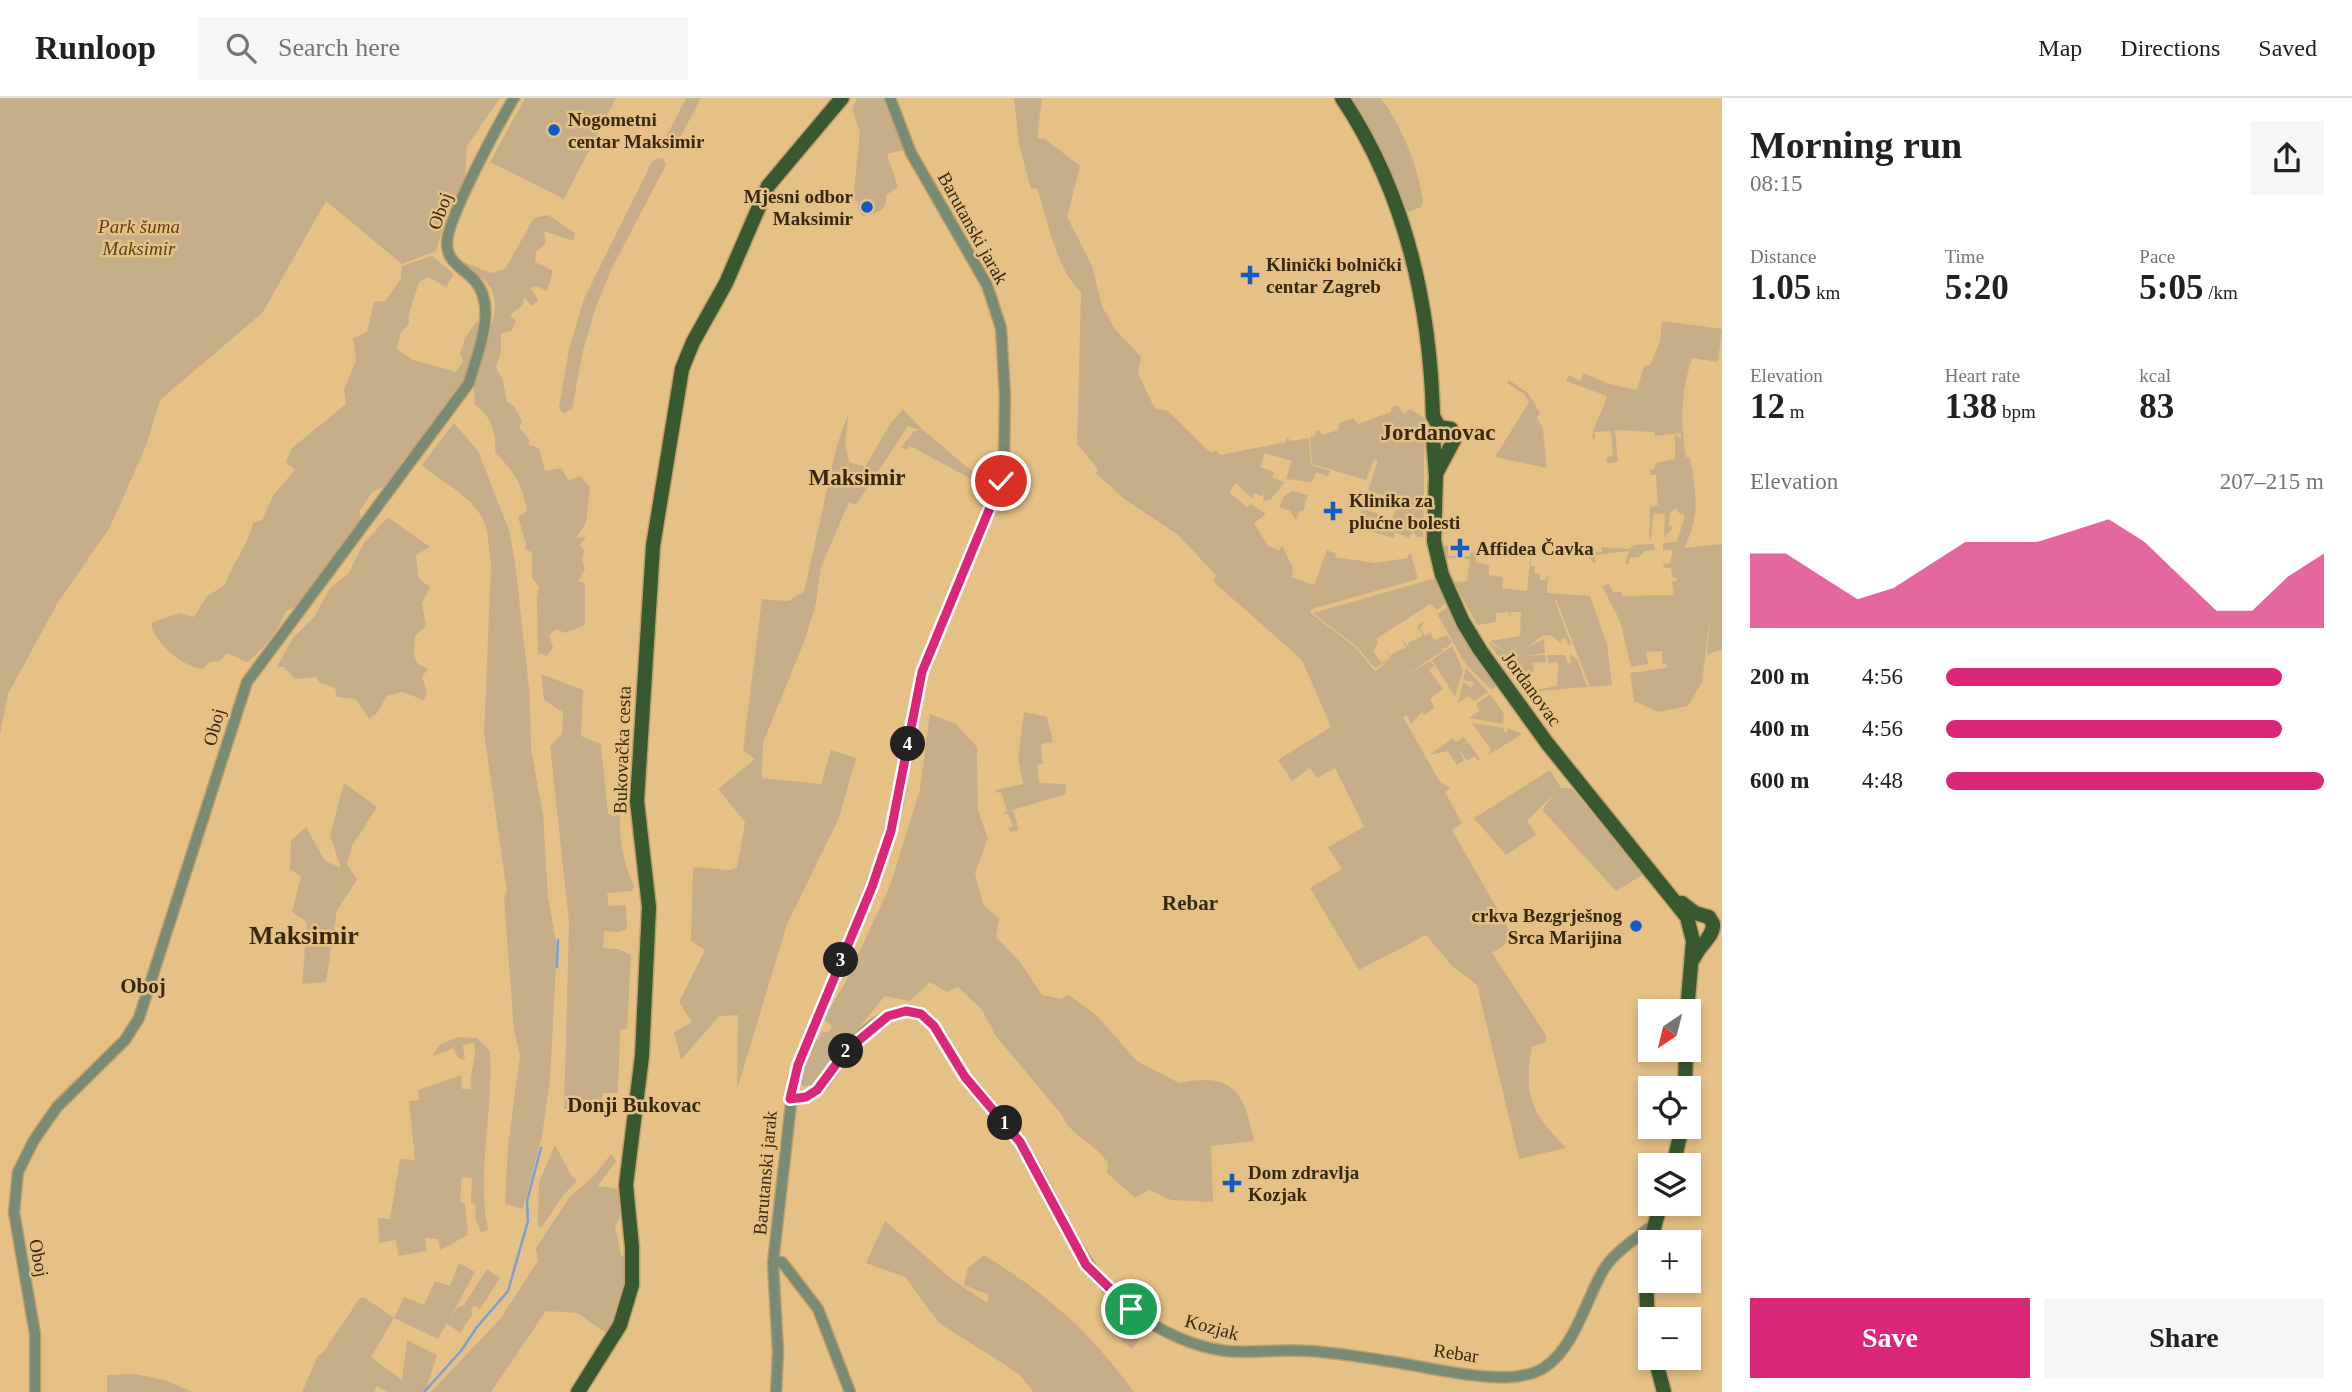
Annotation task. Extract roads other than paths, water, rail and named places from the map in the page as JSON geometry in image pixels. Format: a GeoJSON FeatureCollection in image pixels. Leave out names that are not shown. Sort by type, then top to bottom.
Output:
{"type":"FeatureCollection","features":[{"type":"Feature","properties":{"kind":"main road","name":"Bukovačka cesta"},"geometry":{"type":"LineString","coordinates":[[815,134],[842,98]]}},
{"type":"Feature","properties":{"kind":"main road","name":"Bukovačka cesta"},"geometry":{"type":"LineString","coordinates":[[578,1392],[620,1325],[632,1285],[632,1247],[626,1185],[642,1056],[649,907],[637,802],[653,546],[682,369],[693,342],[726,283],[759,203],[776,177],[851,98]]}},
{"type":"Feature","properties":{"kind":"main road"},"geometry":{"type":"LineString","coordinates":[[1342,98],[1379,162],[1402,217],[1422,300],[1433,416],[1439,427]]}},
{"type":"Feature","properties":{"kind":"main road"},"geometry":{"type":"LineString","coordinates":[[1436,476],[1454,440],[1452,431],[1445,426],[1439,427],[1433,433],[1434,442],[1440,447],[1450,446]]}},
{"type":"Feature","properties":{"kind":"main road","name":"Jordanovac"},"geometry":{"type":"LineString","coordinates":[[1434,442],[1436,556],[1463,622],[1547,743],[1671,893],[1703,925]]}},
{"type":"Feature","properties":{"kind":"main road"},"geometry":{"type":"LineString","coordinates":[[1687,999],[1688,972],[1703,925]]}},
{"type":"Feature","properties":{"kind":"main road"},"geometry":{"type":"LineString","coordinates":[[1654,1230],[1657,1216]]}},
{"type":"Feature","properties":{"kind":"main road"},"geometry":{"type":"LineString","coordinates":[[1658,1370],[1664,1392]]}},
{"type":"Feature","properties":{"kind":"street","name":"Oboj"},"geometry":{"type":"LineString","coordinates":[[35,1392],[35,1334],[14,1212],[18,1172],[34,1140],[57,1107],[125,1040],[139,1018],[247,682],[469,383],[482,337],[486,304],[474,279],[451,260],[447,242],[462,200],[513,98]]}},
{"type":"Feature","properties":{"kind":"street","name":"Barutanski jarak"},"geometry":{"type":"LineString","coordinates":[[776,1392],[778,1340],[773,1263],[787,1159],[790,1099],[798,1065],[881,862],[897,806],[922,672],[996,499],[1004,458],[1003,351],[995,306],[965,244],[911,153],[890,98]]}},
{"type":"Feature","properties":{"kind":"street","name":"Kozjak"},"geometry":{"type":"LineString","coordinates":[[790,1099],[806,1097],[817,1090],[846,1051],[888,1016],[906,1011],[921,1014],[934,1026],[965,1077],[1020,1142],[1077,1251],[1118,1299],[1163,1330],[1215,1350],[1240,1354],[1321,1352]]}},
{"type":"Feature","properties":{"kind":"street","name":"Rebar"},"geometry":{"type":"LineString","coordinates":[[1321,1352],[1466,1373],[1514,1376],[1545,1367],[1556,1357],[1570,1336],[1606,1266],[1655,1223]]}},
{"type":"Feature","properties":{"kind":"street"},"geometry":{"type":"LineString","coordinates":[[1634,1241],[1638,1242]]}},
{"type":"Feature","properties":{"kind":"street"},"geometry":{"type":"LineString","coordinates":[[773,1263],[782,1262],[818,1309],[850,1392]]}},
{"type":"Feature","properties":{"kind":"waterway"},"geometry":{"type":"LineString","coordinates":[[557,967],[558,940]]}},
{"type":"Feature","properties":{"kind":"waterway"},"geometry":{"type":"LineString","coordinates":[[424,1392],[461,1351],[477,1327],[508,1291],[528,1221],[527,1201],[541,1148]]}},
{"type":"Feature","properties":{"kind":"place","name":"Nogometni centar Maksimir"},"geometry":{"type":"Point","coordinates":[554,130]}},
{"type":"Feature","properties":{"kind":"place","name":"Mjesni odbor Maksimir"},"geometry":{"type":"Point","coordinates":[867,207]}},
{"type":"Feature","properties":{"kind":"place","name":"Klinički bolnički centar Zagreb"},"geometry":{"type":"Point","coordinates":[1250,275]}},
{"type":"Feature","properties":{"kind":"place","name":"Klinika za plućne bolesti"},"geometry":{"type":"Point","coordinates":[1333,511]}},
{"type":"Feature","properties":{"kind":"place","name":"Affidea Čavka"},"geometry":{"type":"Point","coordinates":[1460,548]}},
{"type":"Feature","properties":{"kind":"place","name":"crkva Bezgrješnog Srca Marijina"},"geometry":{"type":"Point","coordinates":[1636,926]}},
{"type":"Feature","properties":{"kind":"place","name":"Dom zdravlja Kozjak"},"geometry":{"type":"Point","coordinates":[1232,1183]}},
{"type":"Feature","properties":{"kind":"district","name":"Jordanovac"},"geometry":{"type":"Point","coordinates":[1438,432]}},
{"type":"Feature","properties":{"kind":"district","name":"Maksimir"},"geometry":{"type":"Point","coordinates":[857,477]}},
{"type":"Feature","properties":{"kind":"district","name":"Rebar"},"geometry":{"type":"Point","coordinates":[1190,903]}},
{"type":"Feature","properties":{"kind":"district","name":"Maksimir"},"geometry":{"type":"Point","coordinates":[304,935]}},
{"type":"Feature","properties":{"kind":"district","name":"Oboj"},"geometry":{"type":"Point","coordinates":[143,986]}},
{"type":"Feature","properties":{"kind":"district","name":"Donji Bukovac"},"geometry":{"type":"Point","coordinates":[634,1105]}},
{"type":"Feature","properties":{"kind":"park label","name":"Park šuma Maksimir"},"geometry":{"type":"Point","coordinates":[139,237]}}]}
